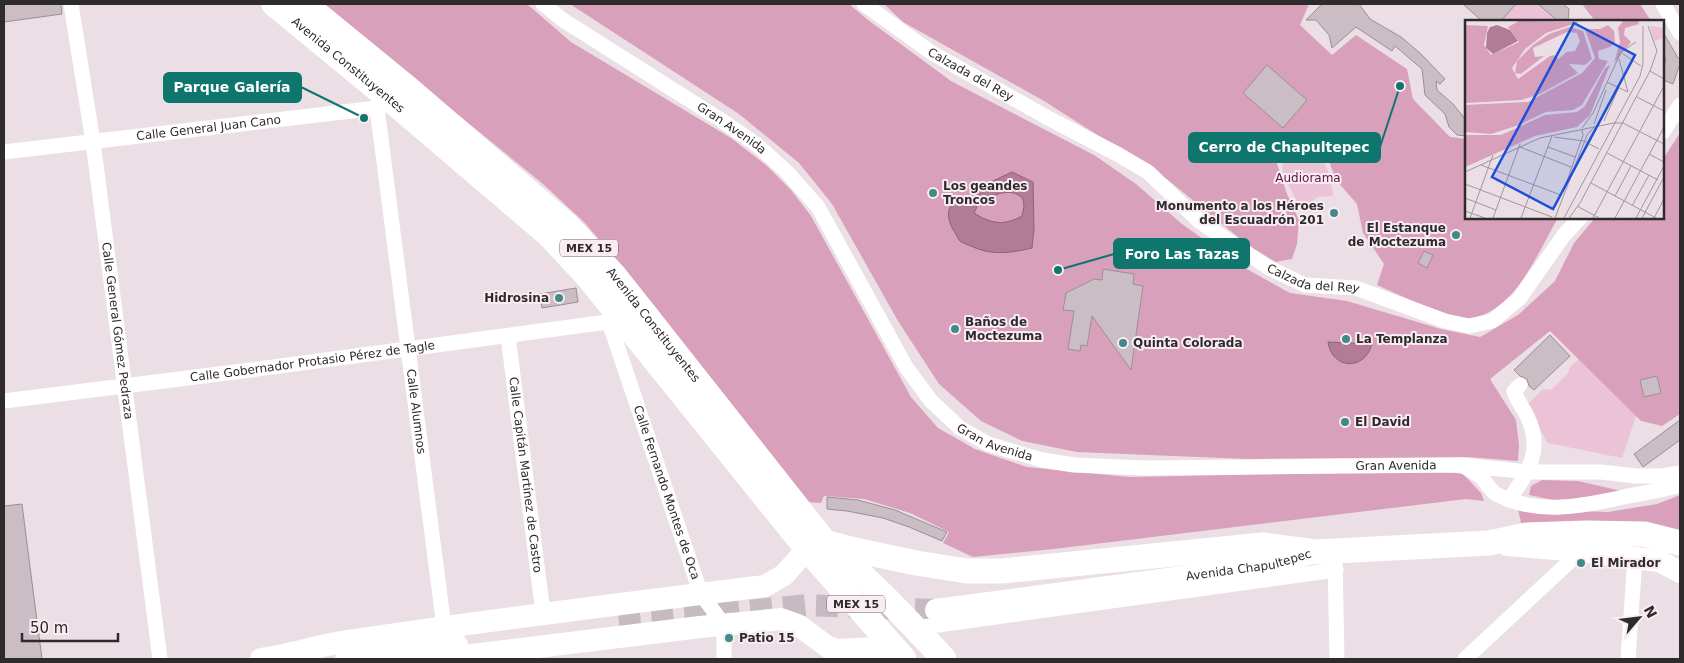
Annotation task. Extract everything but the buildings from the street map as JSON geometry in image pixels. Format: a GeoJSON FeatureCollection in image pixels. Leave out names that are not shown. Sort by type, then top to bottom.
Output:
{"type":"FeatureCollection","features":[{"type":"Feature","properties":{"kind":"main road","name":"Avenida Constituyentes"},"geometry":{"type":"LineString","coordinates":[[274,4],[393,100],[549,235],[587,276],[616,321],[815,545],[847,560],[916,628],[944,659]]}},
{"type":"Feature","properties":{"kind":"main road","name":"Avenida Constituyentes"},"geometry":{"type":"LineString","coordinates":[[305,4],[393,100],[567,224],[614,275],[815,545],[899,653]]}},
{"type":"Feature","properties":{"kind":"main road"},"geometry":{"type":"LineString","coordinates":[[1489,543],[1528,535],[1587,533],[1644,534],[1680,543]]}},
{"type":"Feature","properties":{"kind":"main road","name":"Avenida Chapultepec"},"geometry":{"type":"LineString","coordinates":[[1329,557],[1489,543]]}},
{"type":"Feature","properties":{"kind":"main road"},"geometry":{"type":"LineString","coordinates":[[815,545],[855,550],[916,563],[967,571],[1002,571],[1263,545],[1329,557]]}},
{"type":"Feature","properties":{"kind":"street","name":"Calle General Gómez Pedraza"},"geometry":{"type":"LineString","coordinates":[[71,4],[93,142],[160,659]]}},
{"type":"Feature","properties":{"kind":"street","name":"Gran Avenida"},"geometry":{"type":"LineString","coordinates":[[543,4],[563,20],[721,120],[757,145],[787,172],[818,207],[906,367],[931,401],[960,428],[988,444],[1042,460],[1074,465],[1145,468],[1462,465],[1529,472],[1601,472],[1636,476],[1662,476],[1680,473]]}},
{"type":"Feature","properties":{"kind":"street","name":"Calzada del Rey"},"geometry":{"type":"LineString","coordinates":[[864,4],[932,53],[1148,172],[1199,221],[1270,268],[1306,285],[1356,288],[1445,322],[1469,326],[1492,321],[1519,299],[1564,235],[1579,219]]}},
{"type":"Feature","properties":{"kind":"street"},"geometry":{"type":"LineString","coordinates":[[1663,4],[1680,33]]}},
{"type":"Feature","properties":{"kind":"street","name":"Calle General Juan Cano"},"geometry":{"type":"LineString","coordinates":[[4,152],[93,142],[393,100]]}},
{"type":"Feature","properties":{"kind":"street","name":"Calle Alumnos"},"geometry":{"type":"LineString","coordinates":[[393,100],[408,350],[444,627]]}},
{"type":"Feature","properties":{"kind":"street"},"geometry":{"type":"LineString","coordinates":[[1664,130],[1680,105]]}},
{"type":"Feature","properties":{"kind":"street","name":"Calle Gobernador Protasio Pérez de Tagle"},"geometry":{"type":"LineString","coordinates":[[4,401],[408,350],[616,321]]}},
{"type":"Feature","properties":{"kind":"street","name":"Calle Fernando Montes de Oca"},"geometry":{"type":"LineString","coordinates":[[616,321],[697,595],[724,625]]}},
{"type":"Feature","properties":{"kind":"street","name":"Calle Capitán Martínez de Castro"},"geometry":{"type":"LineString","coordinates":[[508,336],[543,613]]}},
{"type":"Feature","properties":{"kind":"street"},"geometry":{"type":"LineString","coordinates":[[1509,500],[1529,472],[1534,444],[1532,427],[1516,400],[1514,392],[1520,385]]}},
{"type":"Feature","properties":{"kind":"street"},"geometry":{"type":"LineString","coordinates":[[1462,465],[1479,476],[1494,493],[1509,500],[1532,505],[1562,508],[1591,505],[1630,496],[1659,492],[1680,485]]}},
{"type":"Feature","properties":{"kind":"street","name":"Avenida Chapultepec"},"geometry":{"type":"LineString","coordinates":[[1489,543],[1635,557],[1659,561],[1680,572]]}},
{"type":"Feature","properties":{"kind":"street"},"geometry":{"type":"LineString","coordinates":[[269,658],[346,641],[543,613],[765,586],[776,582],[815,545]]}},
{"type":"Feature","properties":{"kind":"street"},"geometry":{"type":"LineString","coordinates":[[1465,659],[1581,551]]}},
{"type":"Feature","properties":{"kind":"street"},"geometry":{"type":"LineString","coordinates":[[1329,557],[1337,659]]}},
{"type":"Feature","properties":{"kind":"street","name":"Avenida Chapultepec"},"geometry":{"type":"LineString","coordinates":[[936,610],[1329,557]]}},
{"type":"Feature","properties":{"kind":"street","name":"Avenida Chapultepec"},"geometry":{"type":"LineString","coordinates":[[916,628],[1329,557]]}},
{"type":"Feature","properties":{"kind":"street"},"geometry":{"type":"LineString","coordinates":[[1628,659],[1635,557]]}},
{"type":"Feature","properties":{"kind":"street"},"geometry":{"type":"LineString","coordinates":[[658,632],[697,595]]}},
{"type":"Feature","properties":{"kind":"street"},"geometry":{"type":"LineString","coordinates":[[444,659],[658,632],[781,619],[798,625],[819,650],[828,647],[837,650],[899,653]]}},
{"type":"Feature","properties":{"kind":"street"},"geometry":{"type":"LineString","coordinates":[[269,658],[344,659],[619,624]]}},
{"type":"Feature","properties":{"kind":"street"},"geometry":{"type":"LineString","coordinates":[[724,625],[724,659]]}},
{"type":"Feature","properties":{"kind":"green space"},"geometry":{"type":"Polygon","coordinates":[[[1516,4],[1538,4],[1557,20],[1502,20],[1516,4]]]}},
{"type":"Feature","properties":{"kind":"green space","name":"Audiorama"},"geometry":{"type":"Polygon","coordinates":[[[1303,148],[1317,155],[1326,166],[1331,180],[1333,196],[1317,197],[1304,209],[1299,209],[1299,205],[1285,179],[1282,167],[1283,163],[1294,151],[1303,148]]]}},
{"type":"Feature","properties":{"kind":"green space"},"geometry":{"type":"Polygon","coordinates":[[[1588,351],[1638,410],[1622,458],[1548,443],[1526,406],[1543,389],[1551,390],[1569,372],[1569,368],[1588,351]]]}},
{"type":"Feature","properties":{"kind":"shaded area"},"geometry":{"type":"Polygon","coordinates":[[[322,4],[527,4],[571,42],[731,138],[766,165],[791,190],[811,216],[911,397],[938,428],[975,449],[1027,467],[1129,477],[1442,471],[1463,474],[1481,493],[1484,501],[1466,499],[1054,549],[973,557],[943,543],[949,532],[910,513],[864,499],[824,496],[821,503],[806,502],[653,304],[585,223],[543,184],[322,4]]]}},
{"type":"Feature","properties":{"kind":"shaded area"},"geometry":{"type":"Polygon","coordinates":[[[570,4],[849,4],[951,81],[1094,155],[1136,184],[1182,224],[1243,267],[1290,293],[1347,301],[1441,329],[1480,337],[1518,315],[1555,281],[1574,243],[1594,219],[1664,219],[1664,157],[1680,133],[1680,414],[1662,426],[1641,421],[1550,331],[1490,379],[1516,420],[1519,445],[1518,461],[1468,457],[1246,459],[1077,452],[1022,441],[981,421],[939,384],[898,321],[832,204],[799,163],[739,114],[570,4]]]}},
{"type":"Feature","properties":{"kind":"shaded area"},"geometry":{"type":"Polygon","coordinates":[[[884,4],[1309,4],[1300,25],[1332,55],[1356,35],[1407,69],[1413,99],[1450,137],[1465,139],[1465,219],[1557,219],[1521,282],[1509,296],[1496,308],[1481,316],[1458,318],[1377,285],[1384,264],[1363,233],[1357,204],[1336,180],[1328,159],[1305,145],[1286,149],[1277,164],[1287,194],[1299,220],[1297,244],[1292,259],[1276,262],[1249,246],[1168,180],[1044,101],[903,22],[884,4]]]}},
{"type":"Feature","properties":{"kind":"shaded area"},"geometry":{"type":"Polygon","coordinates":[[[1582,4],[1640,4],[1650,20],[1594,20],[1582,4]]]}},
{"type":"Feature","properties":{"kind":"shaded area"},"geometry":{"type":"Polygon","coordinates":[[[1012,172],[1033,182],[1034,229],[1032,248],[1009,252],[994,252],[979,249],[960,241],[951,225],[948,214],[951,205],[955,201],[967,197],[977,207],[974,213],[986,220],[1003,222],[1022,216],[1023,199],[1019,195],[1010,192],[984,199],[976,193],[980,187],[1012,172]]]}},
{"type":"Feature","properties":{"kind":"shaded area"},"geometry":{"type":"Polygon","coordinates":[[[1328,342],[1372,344],[1363,359],[1349,364],[1336,358],[1328,342]]]}},
{"type":"Feature","properties":{"kind":"shaded area"},"geometry":{"type":"Polygon","coordinates":[[[1542,480],[1578,481],[1626,492],[1558,501],[1529,495],[1531,486],[1542,480]]]}},
{"type":"Feature","properties":{"kind":"shaded area"},"geometry":{"type":"Polygon","coordinates":[[[1680,495],[1680,532],[1643,525],[1521,523],[1518,509],[1608,512],[1657,504],[1680,495]]]}},
{"type":"Feature","properties":{"kind":"tunnel"},"geometry":{"type":"LineString","coordinates":[[619,624],[806,605],[936,610]]}},
{"type":"Feature","properties":{"kind":"place","name":"Cerro de Chapultepec"},"geometry":{"type":"Point","coordinates":[1400,86]}},
{"type":"Feature","properties":{"kind":"place","name":"Parque Galería"},"geometry":{"type":"Point","coordinates":[364,118]}},
{"type":"Feature","properties":{"kind":"place","name":"Los geandes Troncos"},"geometry":{"type":"Point","coordinates":[933,193]}},
{"type":"Feature","properties":{"kind":"place","name":"Monumento a los Héroes del Escuadrón 201"},"geometry":{"type":"Point","coordinates":[1334,213]}},
{"type":"Feature","properties":{"kind":"place","name":"El Estanque de Moctezuma"},"geometry":{"type":"Point","coordinates":[1456,235]}},
{"type":"Feature","properties":{"kind":"place","name":"Foro Las Tazas"},"geometry":{"type":"Point","coordinates":[1058,270]}},
{"type":"Feature","properties":{"kind":"place","name":"Hidrosina"},"geometry":{"type":"Point","coordinates":[559,298]}},
{"type":"Feature","properties":{"kind":"place","name":"Baños de Moctezuma"},"geometry":{"type":"Point","coordinates":[955,329]}},
{"type":"Feature","properties":{"kind":"place","name":"La Templanza"},"geometry":{"type":"Point","coordinates":[1346,339]}},
{"type":"Feature","properties":{"kind":"place","name":"Quinta Colorada"},"geometry":{"type":"Point","coordinates":[1123,343]}},
{"type":"Feature","properties":{"kind":"place","name":"El David"},"geometry":{"type":"Point","coordinates":[1345,422]}},
{"type":"Feature","properties":{"kind":"place","name":"El Mirador"},"geometry":{"type":"Point","coordinates":[1581,563]}},
{"type":"Feature","properties":{"kind":"place","name":"Patio 15"},"geometry":{"type":"Point","coordinates":[729,638]}}]}
